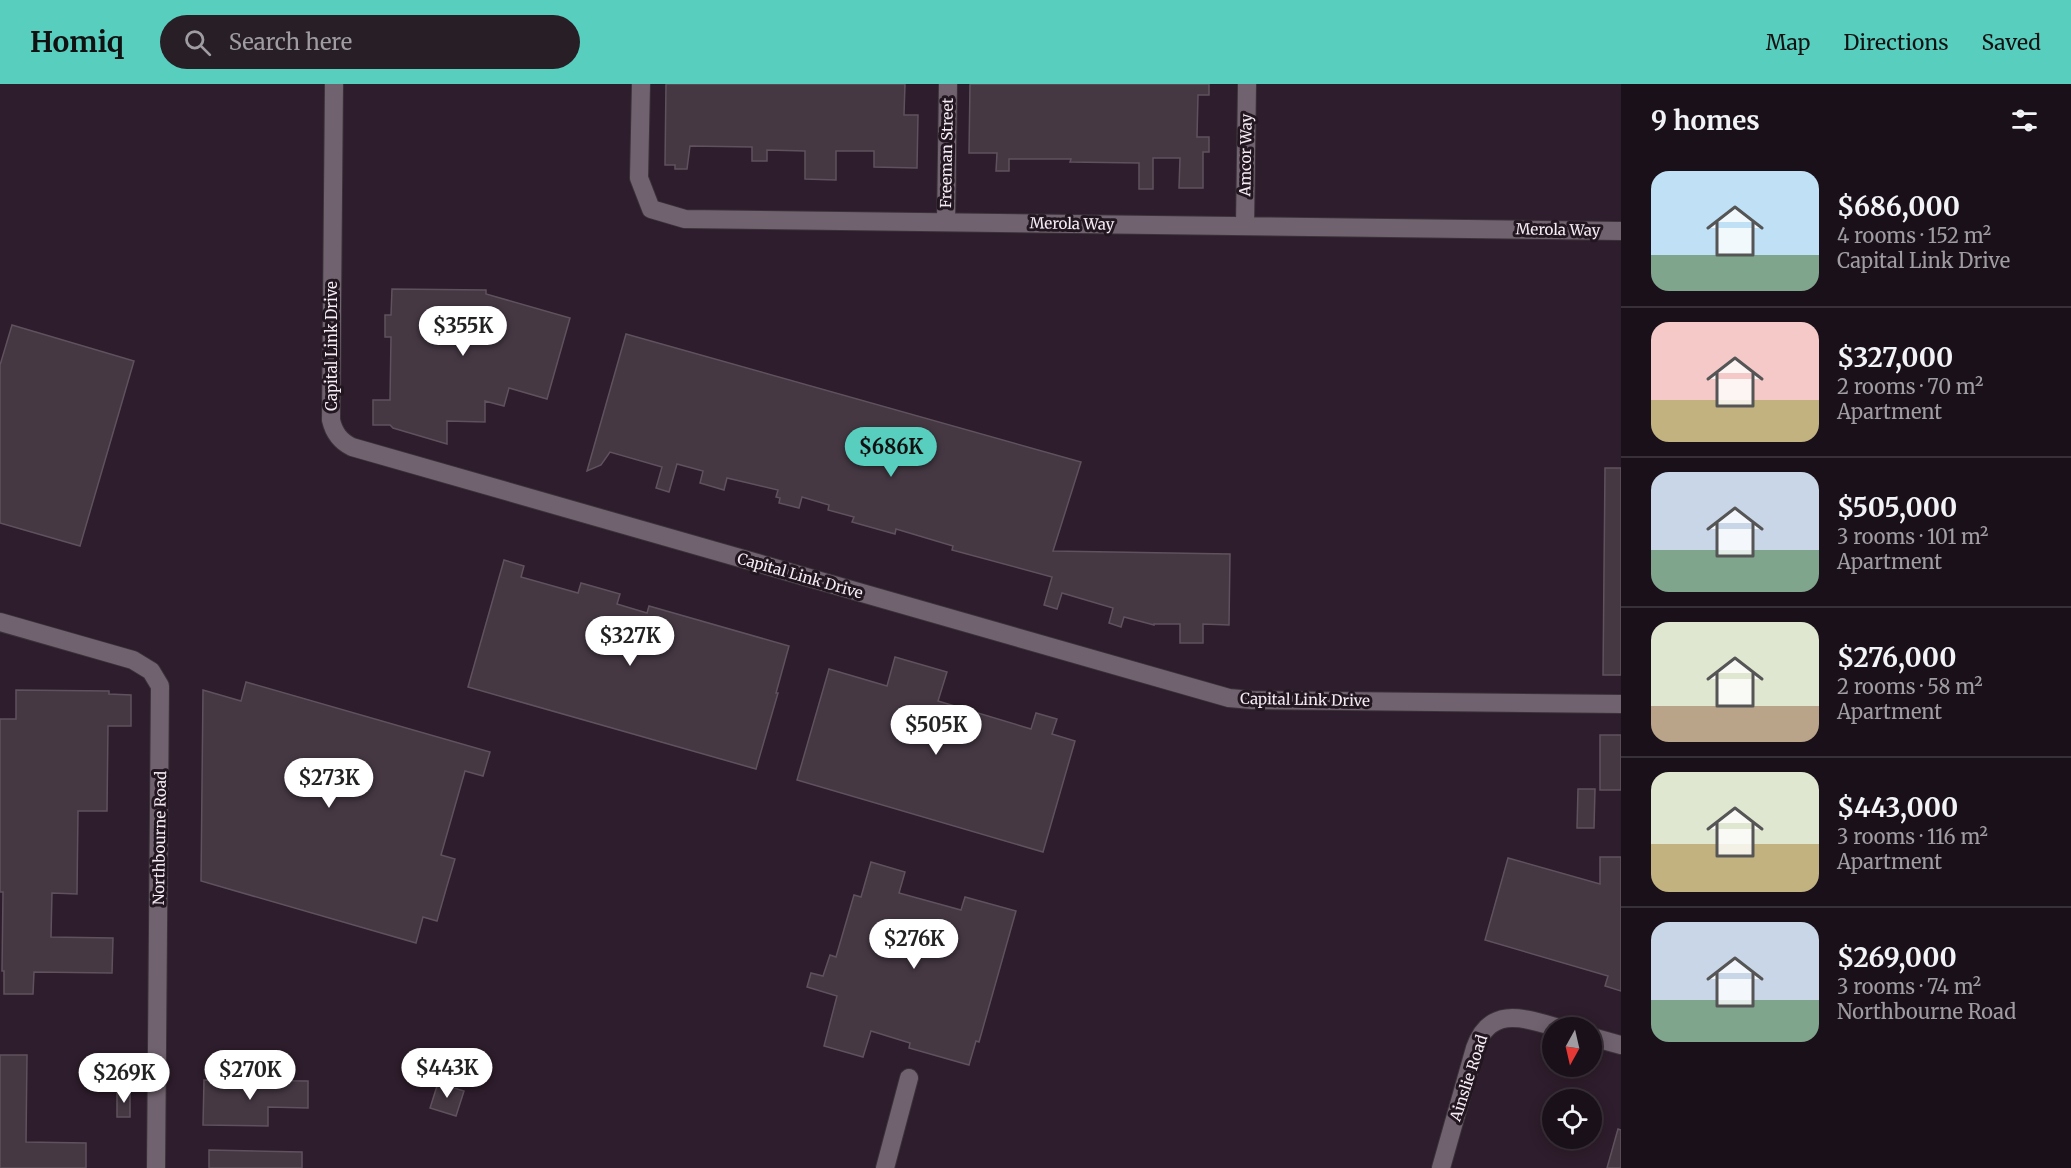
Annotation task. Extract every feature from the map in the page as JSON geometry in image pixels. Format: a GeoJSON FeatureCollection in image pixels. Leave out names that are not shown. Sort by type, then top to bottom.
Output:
{"type":"FeatureCollection","features":[{"type":"Feature","properties":{"kind":"street","name":"Capital Link Drive"},"geometry":{"type":"LineString","coordinates":[[334,84],[331,420],[333,429],[340,439],[352,447],[1229,698],[1621,704]]}},
{"type":"Feature","properties":{"kind":"street","name":"Merola Way"},"geometry":{"type":"LineString","coordinates":[[641,84],[639,178],[651,209],[685,219],[1621,231]]}},
{"type":"Feature","properties":{"kind":"street","name":"Freeman Street"},"geometry":{"type":"LineString","coordinates":[[946,222],[948,84]]}},
{"type":"Feature","properties":{"kind":"street","name":"Amcor Way"},"geometry":{"type":"LineString","coordinates":[[1245,226],[1247,84]]}},
{"type":"Feature","properties":{"kind":"street","name":"Northbourne Road"},"geometry":{"type":"LineString","coordinates":[[0,622],[133,660],[151,670],[160,686],[156,1168]]}},
{"type":"Feature","properties":{"kind":"street","name":"Ainslie Road"},"geometry":{"type":"LineString","coordinates":[[1441,1168],[1475,1048],[1483,1030],[1497,1020],[1516,1017],[1542,1024]]}},
{"type":"Feature","properties":{"kind":"street"},"geometry":{"type":"LineString","coordinates":[[1602,1040],[1621,1046]]}},
{"type":"Feature","properties":{"kind":"street"},"geometry":{"type":"LineString","coordinates":[[885,1168],[909,1078]]}},
{"type":"Feature","properties":{"kind":"shaded area"},"geometry":{"type":"Polygon","coordinates":[[[0,84],[1621,84],[1621,1168],[0,1168],[0,84]]]}},
{"type":"Feature","properties":{"kind":"building"},"geometry":{"type":"Polygon","coordinates":[[[666,84],[905,84],[904,115],[918,115],[917,168],[874,167],[874,151],[836,151],[836,180],[805,179],[805,151],[767,150],[767,161],[752,161],[752,147],[690,146],[687,169],[675,169],[675,165],[665,165],[666,84]]]}},
{"type":"Feature","properties":{"kind":"building"},"geometry":{"type":"Polygon","coordinates":[[[970,84],[1209,84],[1209,95],[1198,95],[1197,137],[1209,137],[1209,152],[1203,152],[1203,188],[1179,188],[1180,158],[1153,158],[1153,189],[1139,189],[1139,163],[1070,162],[1071,159],[1009,159],[1009,171],[996,171],[997,153],[969,153],[970,84]]]}},
{"type":"Feature","properties":{"kind":"building"},"geometry":{"type":"Polygon","coordinates":[[[392,289],[486,290],[486,294],[570,318],[547,399],[509,388],[504,406],[485,401],[485,422],[447,421],[447,444],[393,428],[390,425],[373,425],[373,400],[390,400],[391,337],[385,337],[385,315],[391,315],[392,289]]]}},
{"type":"Feature","properties":{"kind":"building"},"geometry":{"type":"Polygon","coordinates":[[[12,325],[134,361],[80,546],[0,523],[0,365],[12,325]]]}},
{"type":"Feature","properties":{"kind":"building"},"geometry":{"type":"Polygon","coordinates":[[[626,334],[1081,462],[1053,551],[1230,554],[1229,625],[1203,624],[1203,643],[1180,643],[1180,624],[1154,625],[1124,617],[1121,627],[1109,623],[1113,608],[1062,593],[1057,609],[1044,605],[1052,577],[952,550],[953,546],[896,529],[895,534],[852,522],[854,517],[828,510],[829,505],[802,497],[799,508],[779,503],[780,498],[776,497],[778,490],[727,478],[724,490],[700,483],[703,471],[677,464],[669,492],[656,488],[662,467],[610,452],[601,465],[587,471],[626,334]]]}},
{"type":"Feature","properties":{"kind":"building"},"geometry":{"type":"Polygon","coordinates":[[[1605,468],[1621,468],[1621,675],[1603,675],[1605,468]]]}},
{"type":"Feature","properties":{"kind":"building"},"geometry":{"type":"Polygon","coordinates":[[[504,560],[524,566],[521,577],[578,593],[581,583],[620,594],[617,604],[647,613],[649,606],[789,646],[756,769],[468,687],[504,560]]]}},
{"type":"Feature","properties":{"kind":"building"},"geometry":{"type":"Polygon","coordinates":[[[895,657],[947,672],[938,701],[1031,729],[1036,713],[1057,719],[1052,734],[1075,741],[1043,852],[797,780],[829,669],[887,686],[895,657]]]}},
{"type":"Feature","properties":{"kind":"building"},"geometry":{"type":"Polygon","coordinates":[[[246,682],[490,752],[483,776],[465,771],[441,855],[455,859],[437,921],[423,917],[416,943],[201,881],[203,690],[241,701],[246,682]]]}},
{"type":"Feature","properties":{"kind":"building"},"geometry":{"type":"Polygon","coordinates":[[[16,690],[109,691],[109,694],[131,695],[131,726],[108,726],[107,811],[78,811],[77,894],[52,893],[51,937],[113,938],[112,973],[34,972],[33,994],[4,994],[4,971],[2,971],[0,719],[16,719],[16,690]]]}},
{"type":"Feature","properties":{"kind":"building"},"geometry":{"type":"Polygon","coordinates":[[[1600,735],[1621,735],[1621,790],[1600,790],[1600,735]]]}},
{"type":"Feature","properties":{"kind":"building"},"geometry":{"type":"Polygon","coordinates":[[[1578,789],[1595,789],[1594,828],[1577,828],[1578,789]]]}},
{"type":"Feature","properties":{"kind":"building"},"geometry":{"type":"Polygon","coordinates":[[[1600,857],[1621,857],[1621,991],[1605,986],[1608,976],[1485,940],[1508,858],[1600,884],[1600,857]]]}},
{"type":"Feature","properties":{"kind":"building"},"geometry":{"type":"Polygon","coordinates":[[[871,862],[905,872],[899,893],[961,910],[965,897],[1016,911],[979,1042],[976,1041],[969,1065],[909,1048],[910,1043],[871,1031],[863,1057],[824,1046],[837,996],[807,987],[811,973],[823,976],[830,955],[836,957],[854,895],[861,897],[871,862]]]}},
{"type":"Feature","properties":{"kind":"building"},"geometry":{"type":"Polygon","coordinates":[[[0,1055],[27,1055],[26,1142],[86,1143],[86,1168],[0,1168],[0,1055]]]}},
{"type":"Feature","properties":{"kind":"building"},"geometry":{"type":"Polygon","coordinates":[[[204,1080],[308,1081],[308,1108],[268,1107],[268,1126],[203,1125],[204,1080]]]}},
{"type":"Feature","properties":{"kind":"building"},"geometry":{"type":"Polygon","coordinates":[[[438,1083],[464,1091],[456,1116],[430,1108],[438,1083]]]}},
{"type":"Feature","properties":{"kind":"building"},"geometry":{"type":"Polygon","coordinates":[[[117,1090],[130,1090],[130,1117],[117,1117],[117,1090]]]}},
{"type":"Feature","properties":{"kind":"building"},"geometry":{"type":"Polygon","coordinates":[[[1618,1129],[1621,1130],[1621,1168],[1607,1168],[1618,1129]]]}},
{"type":"Feature","properties":{"kind":"building"},"geometry":{"type":"Polygon","coordinates":[[[209,1150],[302,1152],[302,1168],[209,1168],[209,1150]]]}}]}
